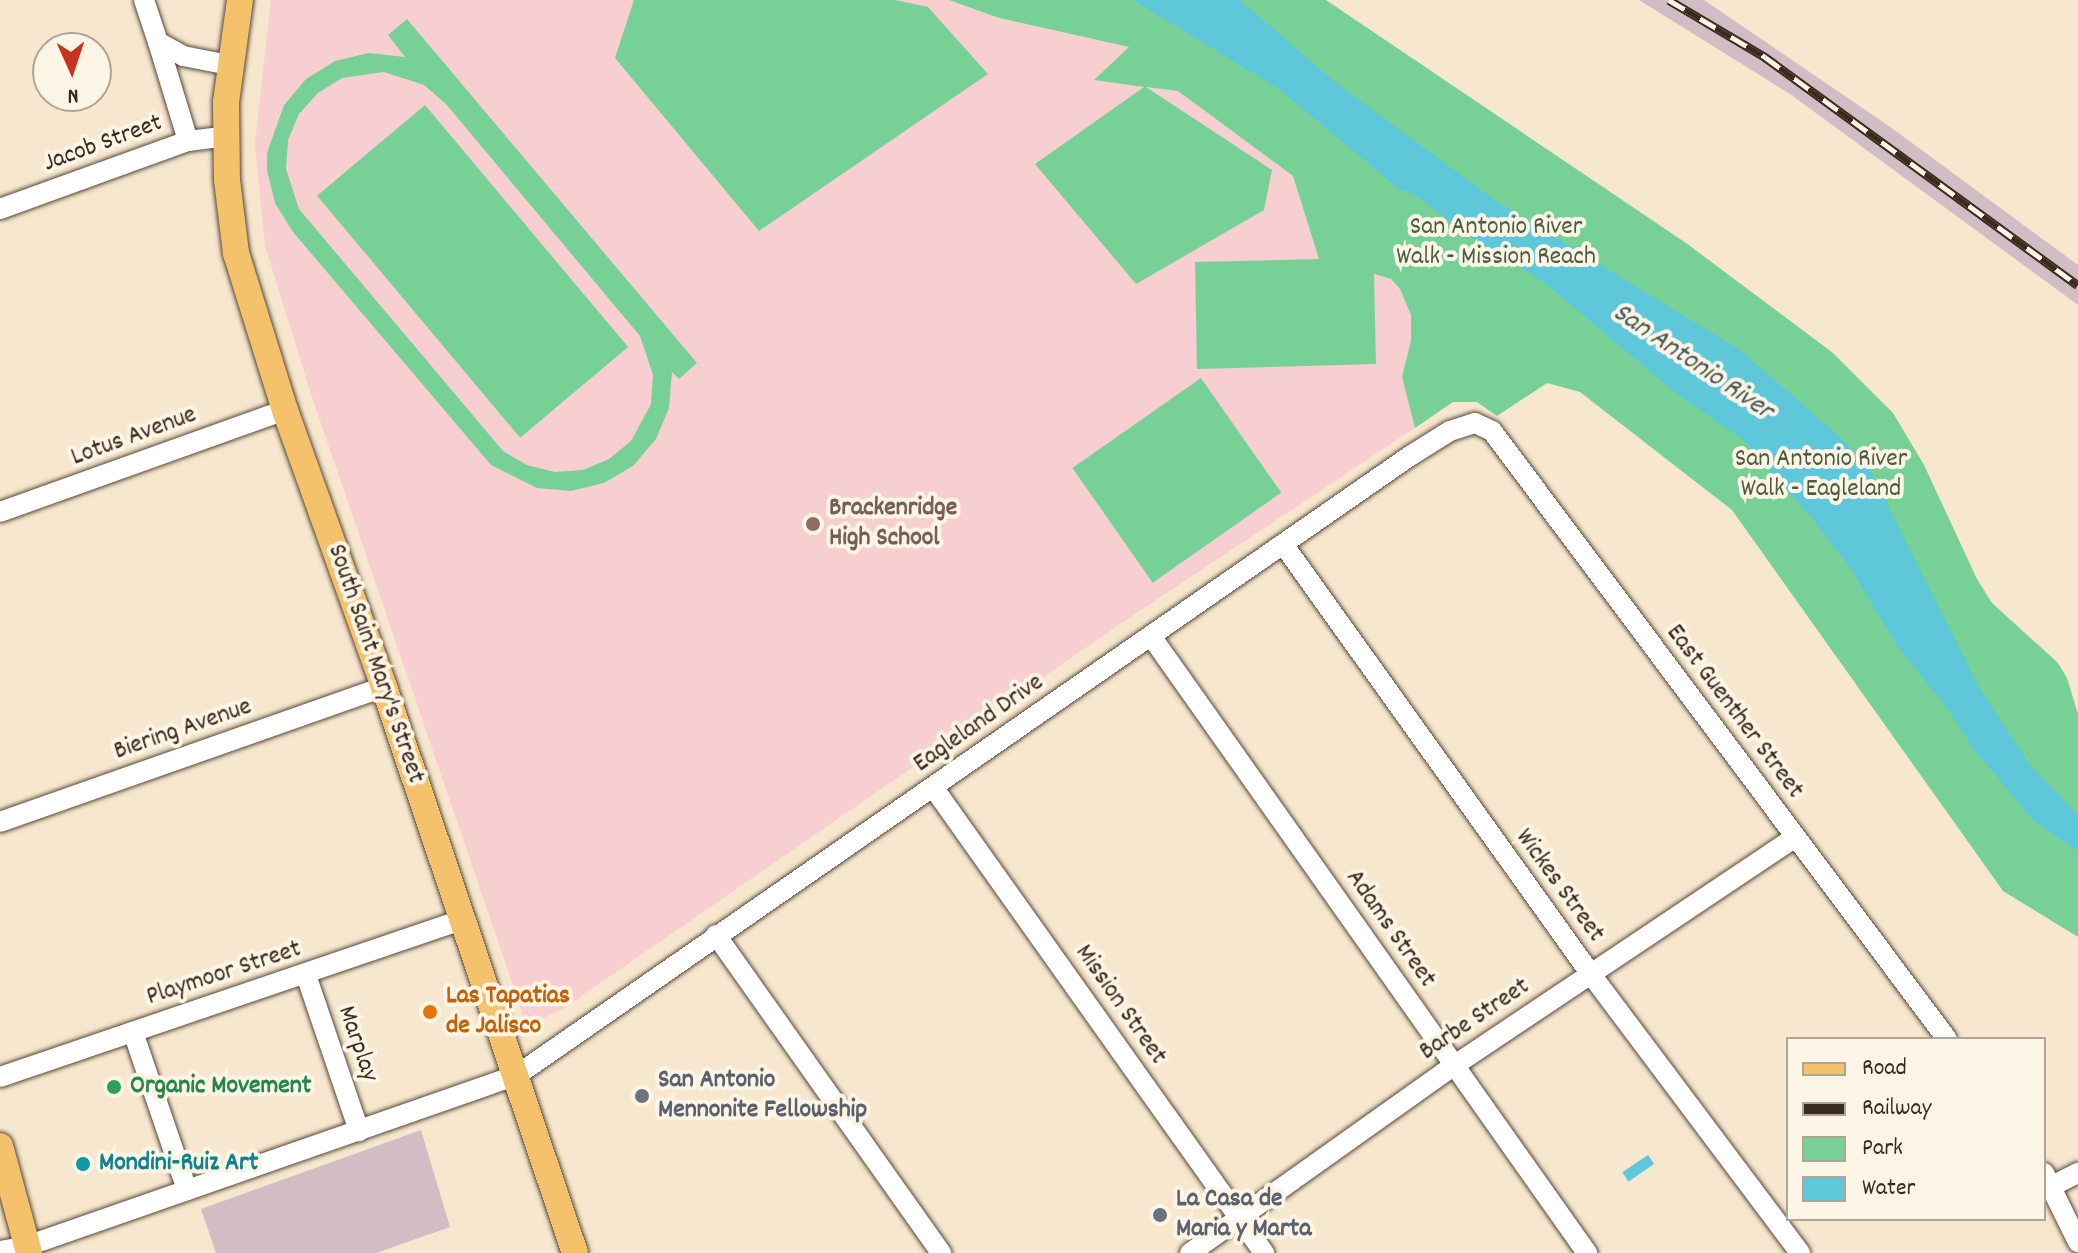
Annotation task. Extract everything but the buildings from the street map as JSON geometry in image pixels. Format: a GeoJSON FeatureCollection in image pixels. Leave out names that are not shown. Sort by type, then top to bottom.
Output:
{"type":"FeatureCollection","features":[{"type":"Feature","properties":{"kind":"main road","name":"South Saint Mary's Street"},"geometry":{"type":"LineString","coordinates":[[240,0],[229,65],[226,136],[236,253],[285,410],[384,687],[575,1253]]}},
{"type":"Feature","properties":{"kind":"main road"},"geometry":{"type":"LineString","coordinates":[[0,1146],[27,1251]]}},
{"type":"Feature","properties":{"kind":"street"},"geometry":{"type":"LineString","coordinates":[[144,0],[188,141]]}},
{"type":"Feature","properties":{"kind":"street"},"geometry":{"type":"LineString","coordinates":[[158,42],[183,56],[229,65]]}},
{"type":"Feature","properties":{"kind":"street","name":"Jacob Street"},"geometry":{"type":"LineString","coordinates":[[0,209],[188,141],[226,136]]}},
{"type":"Feature","properties":{"kind":"street","name":"Lotus Avenue"},"geometry":{"type":"LineString","coordinates":[[0,512],[285,410]]}},
{"type":"Feature","properties":{"kind":"street","name":"Eagleland Drive"},"geometry":{"type":"LineString","coordinates":[[0,1251],[27,1251],[187,1190],[517,1075],[1283,544],[1450,431],[1475,423]]}},
{"type":"Feature","properties":{"kind":"street","name":"East Guenther Street"},"geometry":{"type":"LineString","coordinates":[[1475,423],[1492,431],[1945,1037]]}},
{"type":"Feature","properties":{"kind":"street","name":"Wickes Street"},"geometry":{"type":"LineString","coordinates":[[1283,544],[1590,973],[1800,1253]]}},
{"type":"Feature","properties":{"kind":"street","name":"Adams Street"},"geometry":{"type":"LineString","coordinates":[[1151,636],[1587,1253]]}},
{"type":"Feature","properties":{"kind":"street","name":"Biering Avenue"},"geometry":{"type":"LineString","coordinates":[[0,822],[384,687]]}},
{"type":"Feature","properties":{"kind":"street","name":"Mission Street"},"geometry":{"type":"LineString","coordinates":[[933,787],[1264,1253]]}},
{"type":"Feature","properties":{"kind":"street","name":"Barbe Street"},"geometry":{"type":"LineString","coordinates":[[1190,1253],[1455,1065],[1795,837]]}},
{"type":"Feature","properties":{"kind":"street","name":"Playmoor Street"},"geometry":{"type":"LineString","coordinates":[[0,1077],[463,919]]}},
{"type":"Feature","properties":{"kind":"street"},"geometry":{"type":"LineString","coordinates":[[716,935],[941,1253]]}},
{"type":"Feature","properties":{"kind":"street","name":"Marplay"},"geometry":{"type":"LineString","coordinates":[[306,975],[359,1131]]}},
{"type":"Feature","properties":{"kind":"street"},"geometry":{"type":"LineString","coordinates":[[133,1032],[187,1190]]}},
{"type":"Feature","properties":{"kind":"street"},"geometry":{"type":"LineString","coordinates":[[2078,1173],[2048,1180],[2078,1242]]}},
{"type":"Feature","properties":{"kind":"shaded area","name":"Brackenridge High School"},"geometry":{"type":"Polygon","coordinates":[[[271,0],[949,0],[999,18],[1130,47],[1095,80],[1178,91],[1293,176],[1320,259],[1391,279],[1400,289],[1411,315],[1411,340],[1402,377],[1415,428],[1126,620],[564,1008],[527,1026],[312,397],[265,246],[255,144],[271,0]]]}},
{"type":"Feature","properties":{"kind":"shaded area"},"geometry":{"type":"Polygon","coordinates":[[[1639,0],[1704,0],[1889,126],[2078,265],[2078,305],[1790,94],[1639,0]]]}},
{"type":"Feature","properties":{"kind":"shaded area"},"geometry":{"type":"Polygon","coordinates":[[[421,1130],[450,1227],[376,1253],[216,1253],[201,1209],[421,1130]]]}},
{"type":"Feature","properties":{"kind":"green space"},"geometry":{"type":"Polygon","coordinates":[[[634,0],[895,0],[928,7],[988,74],[759,231],[615,58],[634,0]]]}},
{"type":"Feature","properties":{"kind":"green space"},"geometry":{"type":"Polygon","coordinates":[[[949,0],[1326,0],[1686,243],[1833,353],[1893,413],[1924,465],[1977,579],[1992,603],[2058,663],[2067,678],[2078,714],[2078,937],[2003,891],[1732,510],[1580,392],[1547,383],[1497,416],[1477,402],[1453,402],[1415,428],[1402,377],[1411,340],[1411,315],[1400,289],[1391,279],[1374,274],[1376,364],[1197,369],[1195,262],[1319,259],[1293,176],[1178,91],[1146,87],[1272,170],[1264,210],[1136,284],[1035,164],[1144,87],[1094,80],[1129,47],[999,18],[949,0]]]}},
{"type":"Feature","properties":{"kind":"green space"},"geometry":{"type":"Polygon","coordinates":[[[407,19],[697,363],[679,379],[672,372],[669,408],[656,439],[633,466],[604,483],[571,491],[537,488],[491,465],[293,232],[275,203],[267,170],[267,153],[284,105],[306,79],[335,61],[369,53],[405,57],[388,35],[407,19]],[[384,72],[342,78],[318,93],[299,114],[288,140],[286,169],[299,209],[503,451],[527,465],[555,472],[583,470],[609,459],[631,441],[651,404],[653,375],[640,336],[446,104],[424,85],[384,72]]]}},
{"type":"Feature","properties":{"kind":"green space"},"geometry":{"type":"Polygon","coordinates":[[[425,105],[628,347],[520,438],[317,196],[425,105]]]}},
{"type":"Feature","properties":{"kind":"green space"},"geometry":{"type":"Polygon","coordinates":[[[1201,378],[1281,493],[1153,583],[1072,468],[1201,378]]]}},
{"type":"Feature","properties":{"kind":"water","name":"San Antonio River"},"geometry":{"type":"Polygon","coordinates":[[[1133,0],[1240,0],[1335,82],[1496,201],[1740,350],[1839,436],[1871,472],[1979,687],[2030,765],[2078,815],[2078,851],[2035,822],[1972,747],[1950,712],[1898,647],[1849,566],[1811,517],[1741,438],[1677,394],[1545,283],[1469,236],[1415,195],[1399,189],[1279,89],[1133,0]]]}},
{"type":"Feature","properties":{"kind":"water"},"geometry":{"type":"Polygon","coordinates":[[[1648,1155],[1654,1164],[1628,1181],[1622,1172],[1648,1155]]]}},
{"type":"Feature","properties":{"kind":"railway"},"geometry":{"type":"LineString","coordinates":[[1669,0],[1765,57],[2078,285]]}},
{"type":"Feature","properties":{"kind":"place","name":"Brackenridge High School"},"geometry":{"type":"Point","coordinates":[813,524]}},
{"type":"Feature","properties":{"kind":"place","name":"Las Tapatias de Jalisco"},"geometry":{"type":"Point","coordinates":[430,1012]}},
{"type":"Feature","properties":{"kind":"place","name":"Organic Movement"},"geometry":{"type":"Point","coordinates":[114,1087]}},
{"type":"Feature","properties":{"kind":"place","name":"San Antonio Mennonite Fellowship"},"geometry":{"type":"Point","coordinates":[642,1096]}},
{"type":"Feature","properties":{"kind":"place","name":"Mondini-Ruiz Art"},"geometry":{"type":"Point","coordinates":[83,1164]}},
{"type":"Feature","properties":{"kind":"place","name":"La Casa de Maria y Marta"},"geometry":{"type":"Point","coordinates":[1160,1215]}},
{"type":"Feature","properties":{"kind":"park label","name":"San Antonio River Walk - Mission Reach"},"geometry":{"type":"Point","coordinates":[1496,243]}},
{"type":"Feature","properties":{"kind":"park label","name":"San Antonio River Walk - Eagleland"},"geometry":{"type":"Point","coordinates":[1821,475]}}]}
